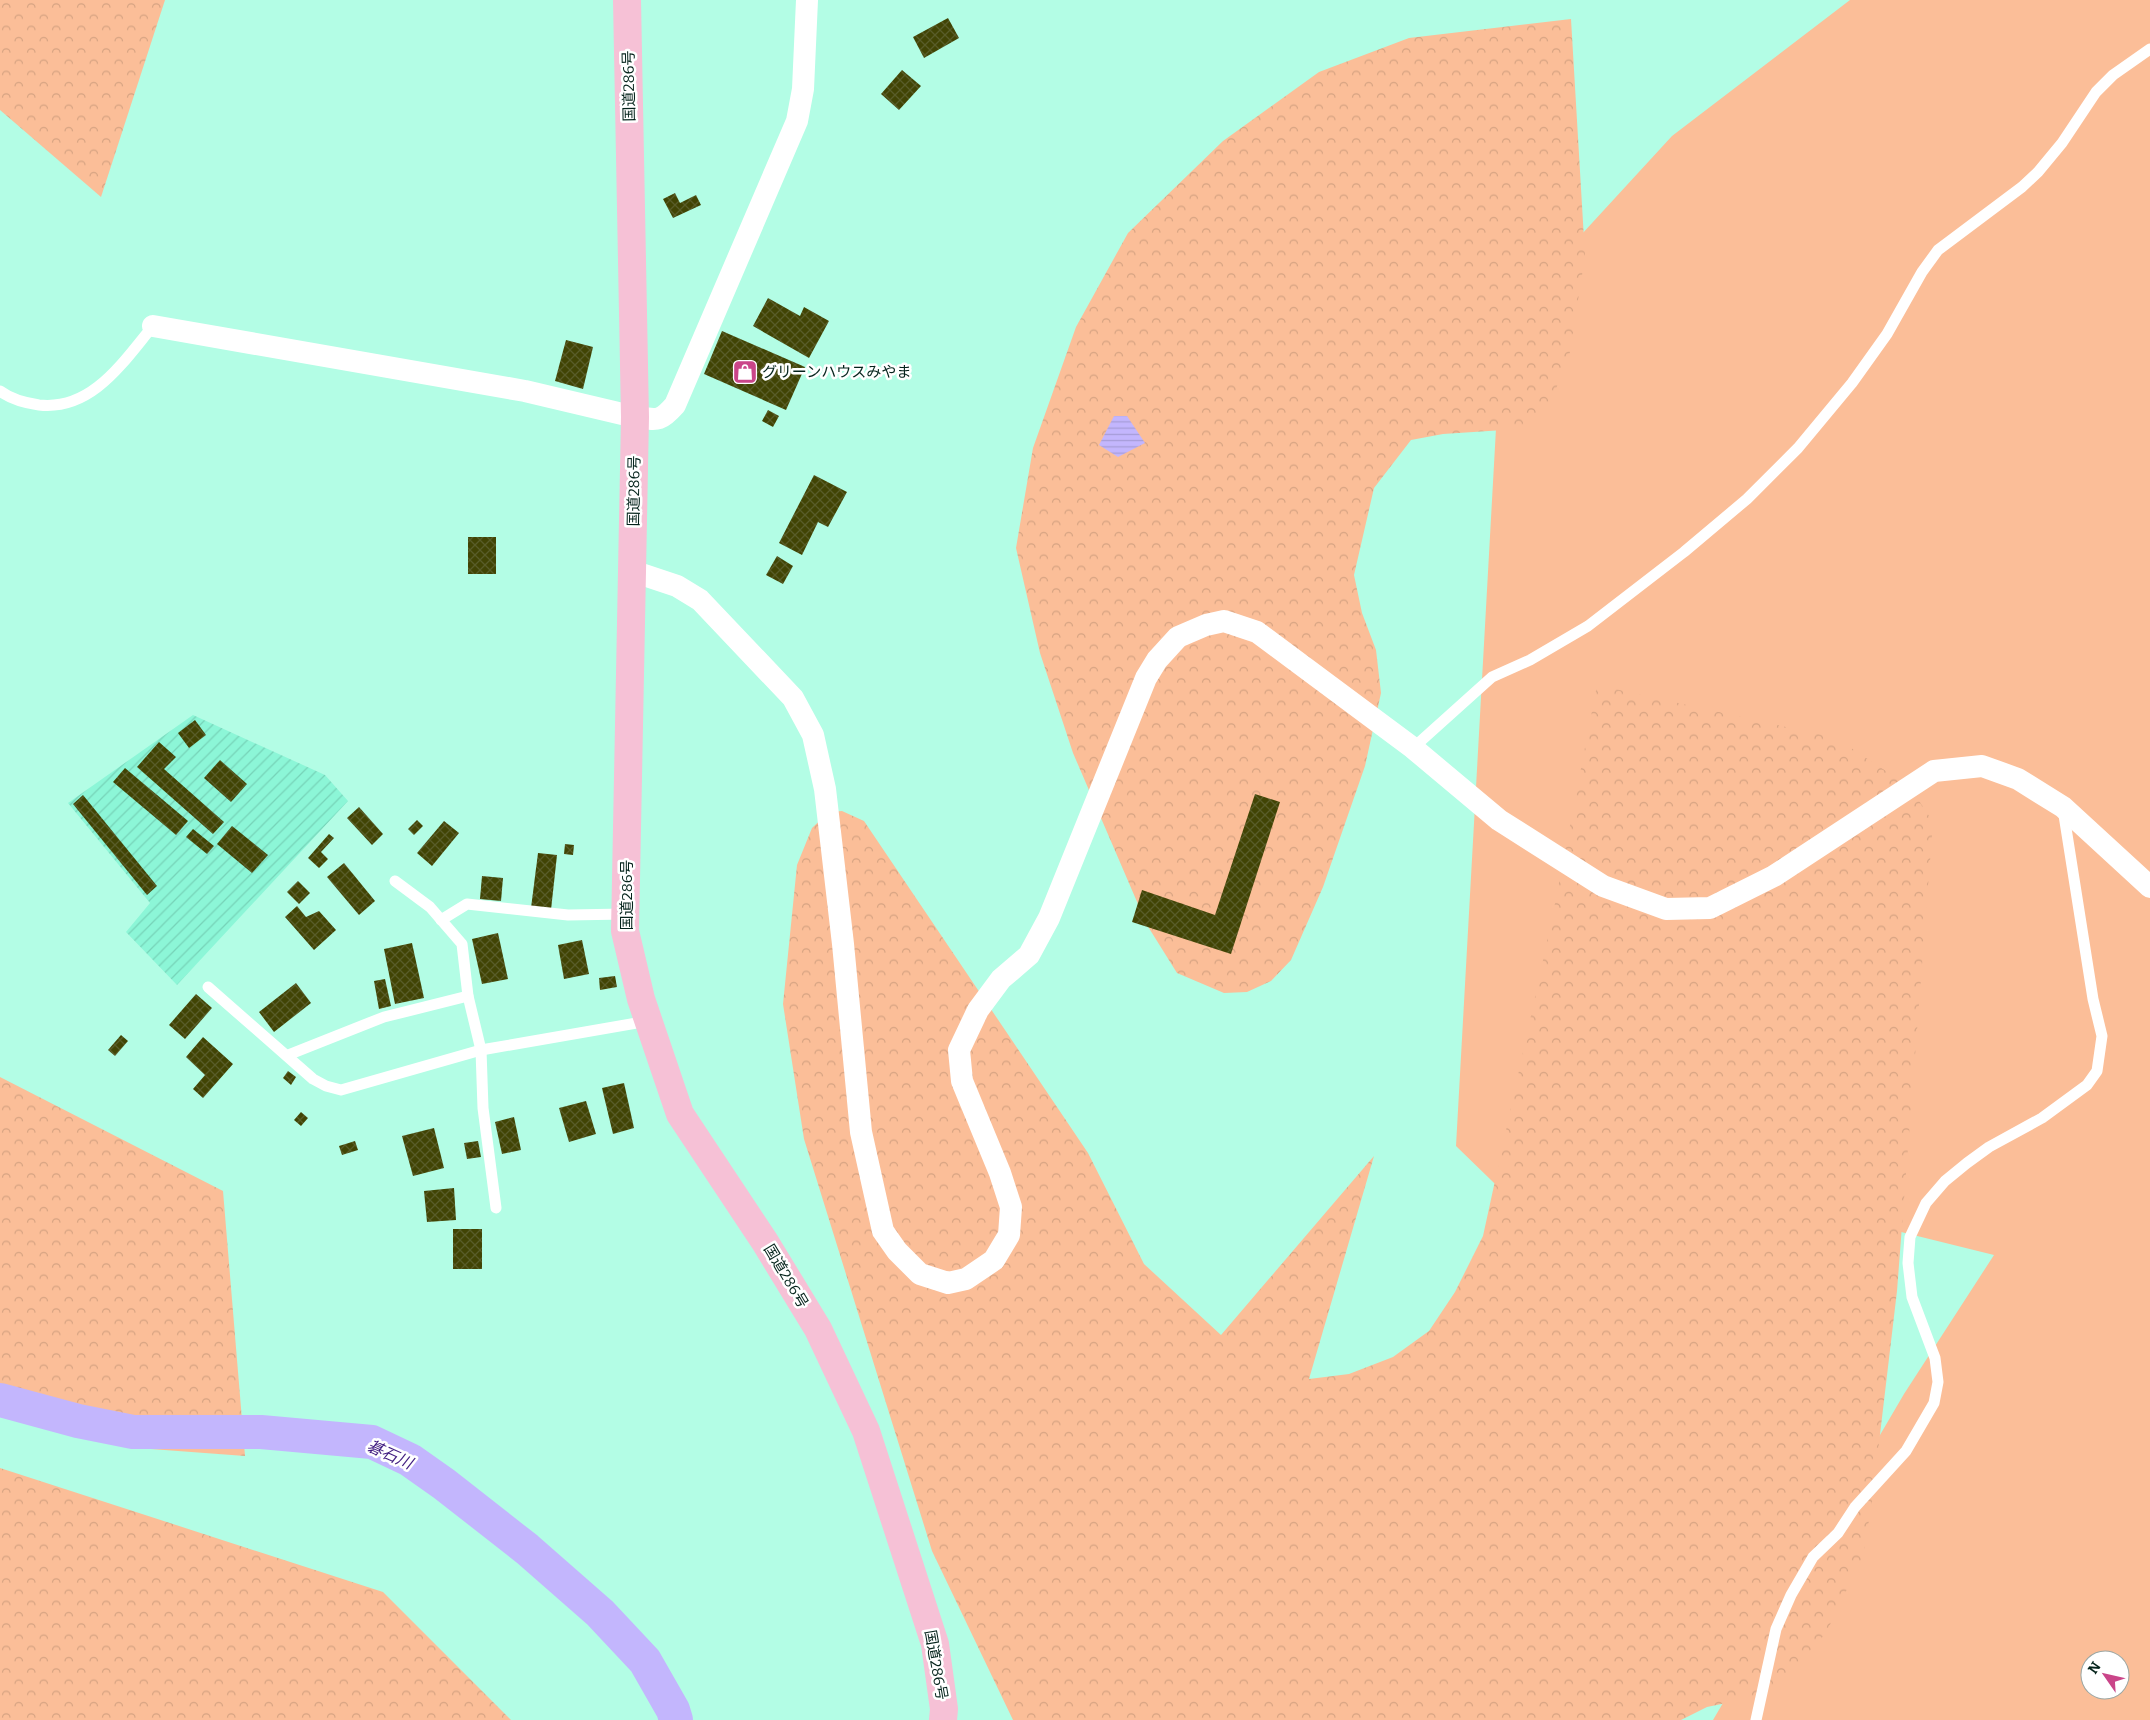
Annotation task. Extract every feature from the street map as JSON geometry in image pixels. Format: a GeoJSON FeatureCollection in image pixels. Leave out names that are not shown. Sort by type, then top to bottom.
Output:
{"type":"FeatureCollection","features":[{"type":"Feature","properties":{"kind":"highway","name":"国道286号"},"geometry":{"type":"LineString","coordinates":[[627,0],[636,417],[625,932],[641,999],[680,1114],[766,1242],[813,1321],[866,1431],[935,1644],[944,1710],[943,1720]]}},
{"type":"Feature","properties":{"kind":"street"},"geometry":{"type":"LineString","coordinates":[[153,326],[525,391],[636,417],[653,419],[664,417],[675,404],[797,121],[802,89],[807,0]]}},
{"type":"Feature","properties":{"kind":"street"},"geometry":{"type":"LineString","coordinates":[[632,572],[677,586],[700,600],[793,698],[813,735],[825,789],[843,944],[861,1132],[883,1232],[897,1251],[920,1274],[948,1283],[966,1279],[994,1260],[1010,1235],[1011,1207],[1000,1173],[962,1081],[959,1050],[978,1010],[1001,979],[1029,955],[1050,918],[1146,678],[1157,660],[1178,637],[1206,625],[1224,621],[1257,632],[1413,748],[1499,820],[1603,886],[1666,909],[1710,908],[1774,876],[1934,771],[1982,766],[2018,779],[2063,807],[2150,887]]}},
{"type":"Feature","properties":{"kind":"lane"},"geometry":{"type":"LineString","coordinates":[[1413,748],[1492,676],[1530,660],[1588,626],[1684,552],[1747,499],[1798,448],[1852,383],[1887,334],[1922,272],[1938,250],[2022,187],[2038,172],[2062,144],[2096,92],[2113,75],[2150,49]]}},
{"type":"Feature","properties":{"kind":"lane"},"geometry":{"type":"LineString","coordinates":[[0,391],[23,403],[53,406],[78,400],[105,382],[153,326]]}},
{"type":"Feature","properties":{"kind":"lane"},"geometry":{"type":"LineString","coordinates":[[1756,1720],[1776,1629],[1791,1595],[1813,1557],[1838,1533],[1855,1507],[1906,1451],[1934,1403],[1938,1382],[1935,1358],[1912,1297],[1908,1262],[1910,1237],[1926,1203],[1944,1181],[1967,1163],[2049,1112],[2087,1085],[2097,1071],[2102,1036],[2093,999],[2063,807]]}},
{"type":"Feature","properties":{"kind":"lane"},"geometry":{"type":"LineString","coordinates":[[395,881],[430,907],[462,944],[468,996],[481,1050],[483,1108],[496,1208]]}},
{"type":"Feature","properties":{"kind":"lane"},"geometry":{"type":"LineString","coordinates":[[440,920],[467,904],[568,915],[626,914]]}},
{"type":"Feature","properties":{"kind":"lane"},"geometry":{"type":"LineString","coordinates":[[208,987],[288,1055],[313,1079],[326,1086],[341,1090],[481,1050],[648,1021]]}},
{"type":"Feature","properties":{"kind":"lane"},"geometry":{"type":"LineString","coordinates":[[288,1055],[384,1016],[468,996]]}},
{"type":"Feature","properties":{"kind":"shaded area"},"geometry":{"type":"Polygon","coordinates":[[[1114,416],[1127,416],[1145,443],[1118,457],[1099,445],[1114,416]]]}},
{"type":"Feature","properties":{"kind":"shaded area"},"geometry":{"type":"Polygon","coordinates":[[[193,715],[325,775],[348,801],[177,985],[126,932],[150,903],[68,803],[193,715]]]}},
{"type":"Feature","properties":{"kind":"green space"},"geometry":{"type":"Polygon","coordinates":[[[0,0],[165,0],[101,197],[0,110],[0,0]]]}},
{"type":"Feature","properties":{"kind":"green space"},"geometry":{"type":"Polygon","coordinates":[[[1850,0],[2150,0],[2150,1720],[1713,1720],[1904,1394],[1994,1255],[1764,1198],[1563,1250],[1456,1146],[1502,321],[1672,136],[1850,0]]]}},
{"type":"Feature","properties":{"kind":"green space"},"geometry":{"type":"Polygon","coordinates":[[[1571,19],[1585,256],[1570,352],[1548,410],[1519,429],[1443,434],[1411,440],[1374,488],[1354,575],[1362,613],[1376,650],[1381,693],[1365,766],[1323,887],[1291,960],[1271,981],[1247,992],[1224,993],[1177,973],[1147,925],[1073,753],[1040,653],[1016,548],[1033,448],[1076,327],[1128,233],[1223,141],[1319,72],[1409,38],[1571,19]]]}},
{"type":"Feature","properties":{"kind":"green space"},"geometry":{"type":"Polygon","coordinates":[[[1597,685],[1836,738],[1910,787],[1933,822],[1897,1291],[1872,1502],[1863,1556],[1826,1633],[1792,1671],[1760,1696],[1707,1707],[1681,1720],[1013,1720],[932,1551],[804,1139],[783,1004],[797,865],[812,828],[829,812],[842,811],[864,821],[1088,1153],[1144,1264],[1221,1335],[1374,1156],[1309,1379],[1349,1374],[1393,1357],[1429,1331],[1455,1292],[1483,1236],[1552,919],[1597,685]]]}},
{"type":"Feature","properties":{"kind":"green space"},"geometry":{"type":"Polygon","coordinates":[[[0,1077],[223,1191],[245,1456],[124,1447],[0,1401],[0,1077]]]}},
{"type":"Feature","properties":{"kind":"green space"},"geometry":{"type":"Polygon","coordinates":[[[0,1468],[383,1592],[511,1720],[0,1720],[0,1468]]]}},
{"type":"Feature","properties":{"kind":"building"},"geometry":{"type":"Polygon","coordinates":[[[948,18],[959,38],[924,58],[913,37],[948,18]]]}},
{"type":"Feature","properties":{"kind":"building"},"geometry":{"type":"Polygon","coordinates":[[[902,70],[921,86],[899,110],[881,94],[902,70]]]}},
{"type":"Feature","properties":{"kind":"building"},"geometry":{"type":"Polygon","coordinates":[[[675,193],[680,203],[696,195],[701,205],[673,218],[663,199],[675,193]]]}},
{"type":"Feature","properties":{"kind":"building"},"geometry":{"type":"Polygon","coordinates":[[[768,298],[800,316],[804,307],[829,321],[809,358],[753,326],[768,298]]]}},
{"type":"Feature","properties":{"kind":"building"},"geometry":{"type":"Polygon","coordinates":[[[722,331],[805,367],[786,410],[704,374],[722,331]]]}},
{"type":"Feature","properties":{"kind":"building"},"geometry":{"type":"Polygon","coordinates":[[[566,340],[593,347],[583,389],[555,381],[566,340]]]}},
{"type":"Feature","properties":{"kind":"building"},"geometry":{"type":"Polygon","coordinates":[[[768,410],[779,416],[773,427],[762,421],[768,410]]]}},
{"type":"Feature","properties":{"kind":"building"},"geometry":{"type":"Polygon","coordinates":[[[814,475],[847,492],[828,527],[818,522],[802,555],[779,543],[814,475]]]}},
{"type":"Feature","properties":{"kind":"building"},"geometry":{"type":"Polygon","coordinates":[[[468,537],[496,537],[496,574],[468,574],[468,537]]]}},
{"type":"Feature","properties":{"kind":"building"},"geometry":{"type":"Polygon","coordinates":[[[777,556],[793,566],[783,584],[766,575],[777,556]]]}},
{"type":"Feature","properties":{"kind":"building"},"geometry":{"type":"Polygon","coordinates":[[[195,720],[206,735],[189,748],[178,733],[195,720]]]}},
{"type":"Feature","properties":{"kind":"building"},"geometry":{"type":"Polygon","coordinates":[[[159,742],[176,757],[164,769],[224,822],[213,834],[137,767],[159,742]]]}},
{"type":"Feature","properties":{"kind":"building"},"geometry":{"type":"Polygon","coordinates":[[[220,760],[247,784],[231,802],[204,778],[220,760]]]}},
{"type":"Feature","properties":{"kind":"building"},"geometry":{"type":"Polygon","coordinates":[[[125,768],[188,821],[176,835],[113,782],[125,768]]]}},
{"type":"Feature","properties":{"kind":"building"},"geometry":{"type":"Polygon","coordinates":[[[1255,794],[1280,802],[1231,954],[1132,922],[1142,890],[1215,915],[1255,794]]]}},
{"type":"Feature","properties":{"kind":"building"},"geometry":{"type":"Polygon","coordinates":[[[83,795],[157,886],[147,895],[73,804],[83,795]]]}},
{"type":"Feature","properties":{"kind":"building"},"geometry":{"type":"Polygon","coordinates":[[[359,807],[383,834],[372,845],[347,818],[359,807]]]}},
{"type":"Feature","properties":{"kind":"building"},"geometry":{"type":"Polygon","coordinates":[[[417,820],[423,826],[414,835],[408,829],[417,820]]]}},
{"type":"Feature","properties":{"kind":"building"},"geometry":{"type":"Polygon","coordinates":[[[444,821],[459,833],[432,866],[417,853],[444,821]]]}},
{"type":"Feature","properties":{"kind":"building"},"geometry":{"type":"Polygon","coordinates":[[[232,826],[268,855],[252,873],[217,844],[232,826]]]}},
{"type":"Feature","properties":{"kind":"building"},"geometry":{"type":"Polygon","coordinates":[[[193,829],[214,846],[207,854],[186,837],[193,829]]]}},
{"type":"Feature","properties":{"kind":"building"},"geometry":{"type":"Polygon","coordinates":[[[329,834],[334,838],[321,852],[328,859],[319,868],[308,858],[329,834]]]}},
{"type":"Feature","properties":{"kind":"building"},"geometry":{"type":"Polygon","coordinates":[[[565,844],[574,845],[573,855],[564,854],[565,844]]]}},
{"type":"Feature","properties":{"kind":"building"},"geometry":{"type":"Polygon","coordinates":[[[538,853],[557,855],[551,910],[531,908],[538,853]]]}},
{"type":"Feature","properties":{"kind":"building"},"geometry":{"type":"Polygon","coordinates":[[[344,863],[375,901],[359,915],[327,877],[344,863]]]}},
{"type":"Feature","properties":{"kind":"building"},"geometry":{"type":"Polygon","coordinates":[[[482,876],[503,878],[501,901],[480,899],[482,876]]]}},
{"type":"Feature","properties":{"kind":"building"},"geometry":{"type":"Polygon","coordinates":[[[298,881],[310,893],[299,904],[287,892],[298,881]]]}},
{"type":"Feature","properties":{"kind":"building"},"geometry":{"type":"Polygon","coordinates":[[[297,906],[306,917],[319,911],[336,930],[314,950],[285,917],[297,906]]]}},
{"type":"Feature","properties":{"kind":"building"},"geometry":{"type":"Polygon","coordinates":[[[498,933],[508,979],[482,984],[472,939],[498,933]]]}},
{"type":"Feature","properties":{"kind":"building"},"geometry":{"type":"Polygon","coordinates":[[[582,940],[589,974],[564,979],[558,945],[582,940]]]}},
{"type":"Feature","properties":{"kind":"building"},"geometry":{"type":"Polygon","coordinates":[[[412,943],[424,998],[395,1004],[384,949],[412,943]]]}},
{"type":"Feature","properties":{"kind":"building"},"geometry":{"type":"Polygon","coordinates":[[[615,976],[617,987],[600,990],[599,978],[615,976]]]}},
{"type":"Feature","properties":{"kind":"building"},"geometry":{"type":"Polygon","coordinates":[[[385,979],[391,1006],[379,1009],[374,981],[385,979]]]}},
{"type":"Feature","properties":{"kind":"building"},"geometry":{"type":"Polygon","coordinates":[[[296,983],[311,1003],[274,1032],[259,1012],[296,983]]]}},
{"type":"Feature","properties":{"kind":"building"},"geometry":{"type":"Polygon","coordinates":[[[196,994],[212,1008],[185,1039],[169,1025],[196,994]]]}},
{"type":"Feature","properties":{"kind":"building"},"geometry":{"type":"Polygon","coordinates":[[[121,1035],[128,1041],[115,1056],[108,1050],[121,1035]]]}},
{"type":"Feature","properties":{"kind":"building"},"geometry":{"type":"Polygon","coordinates":[[[203,1037],[233,1064],[203,1098],[193,1089],[205,1075],[186,1057],[203,1037]]]}},
{"type":"Feature","properties":{"kind":"building"},"geometry":{"type":"Polygon","coordinates":[[[288,1071],[296,1077],[291,1085],[283,1078],[288,1071]]]}},
{"type":"Feature","properties":{"kind":"building"},"geometry":{"type":"Polygon","coordinates":[[[624,1083],[634,1128],[613,1134],[602,1088],[624,1083]]]}},
{"type":"Feature","properties":{"kind":"building"},"geometry":{"type":"Polygon","coordinates":[[[586,1101],[596,1134],[569,1142],[559,1108],[586,1101]]]}},
{"type":"Feature","properties":{"kind":"building"},"geometry":{"type":"Polygon","coordinates":[[[301,1112],[308,1118],[301,1126],[294,1120],[301,1112]]]}},
{"type":"Feature","properties":{"kind":"building"},"geometry":{"type":"Polygon","coordinates":[[[514,1117],[521,1150],[502,1154],[495,1122],[514,1117]]]}},
{"type":"Feature","properties":{"kind":"building"},"geometry":{"type":"Polygon","coordinates":[[[434,1128],[444,1168],[413,1176],[402,1136],[434,1128]]]}},
{"type":"Feature","properties":{"kind":"building"},"geometry":{"type":"Polygon","coordinates":[[[355,1141],[358,1150],[342,1155],[339,1146],[355,1141]]]}},
{"type":"Feature","properties":{"kind":"building"},"geometry":{"type":"Polygon","coordinates":[[[478,1141],[481,1157],[467,1159],[464,1143],[478,1141]]]}},
{"type":"Feature","properties":{"kind":"building"},"geometry":{"type":"Polygon","coordinates":[[[454,1188],[456,1220],[427,1222],[424,1191],[454,1188]]]}},
{"type":"Feature","properties":{"kind":"building"},"geometry":{"type":"Polygon","coordinates":[[[453,1229],[482,1229],[482,1269],[453,1269],[453,1229]]]}},
{"type":"Feature","properties":{"kind":"waterway","name":"碁石川"},"geometry":{"type":"LineString","coordinates":[[0,1400],[78,1421],[133,1432],[261,1432],[372,1442],[410,1460],[444,1484],[527,1549],[600,1613],[645,1661],[673,1710],[676,1720]]}},
{"type":"Feature","properties":{"kind":"place","name":"グリーンハウスみやま"},"geometry":{"type":"Point","coordinates":[745,372]}}]}
